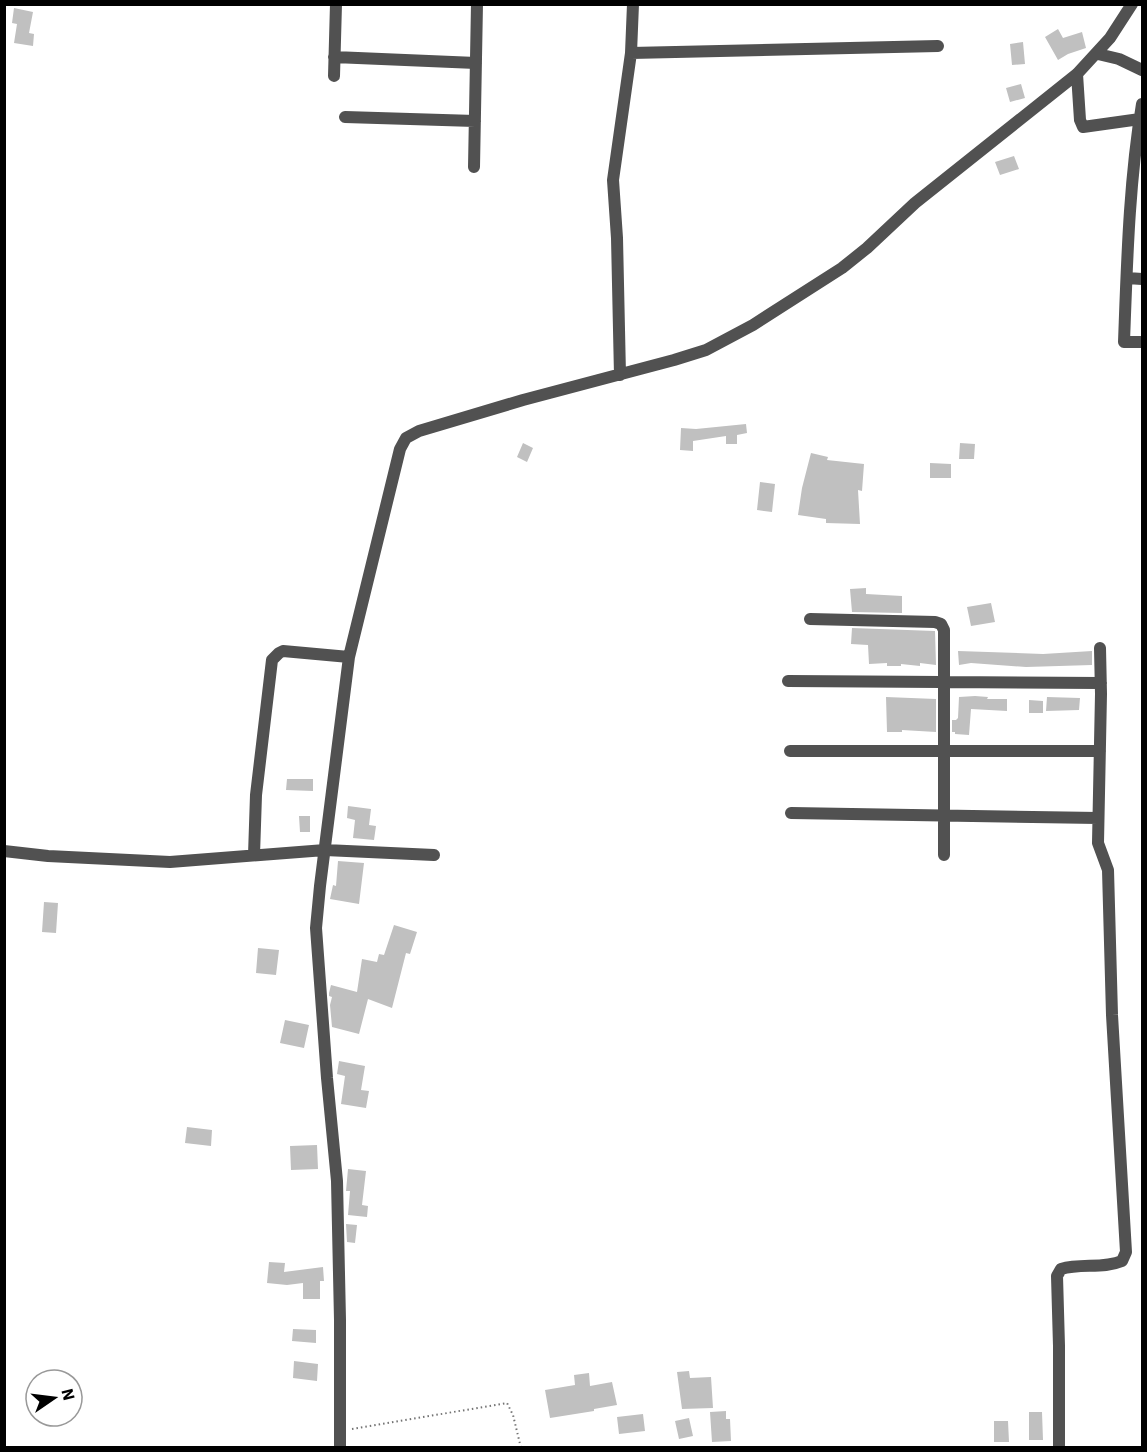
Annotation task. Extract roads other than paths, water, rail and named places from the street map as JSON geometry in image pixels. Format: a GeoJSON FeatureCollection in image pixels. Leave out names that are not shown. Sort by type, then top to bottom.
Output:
{"type":"FeatureCollection","features":[{"type":"Feature","properties":{"kind":"street"},"geometry":{"type":"LineString","coordinates":[[334,76],[336,4]]}},
{"type":"Feature","properties":{"kind":"street"},"geometry":{"type":"LineString","coordinates":[[474,168],[477,4]]}},
{"type":"Feature","properties":{"kind":"street"},"geometry":{"type":"LineString","coordinates":[[620,375],[617,238],[613,180],[631,53],[633,4]]}},
{"type":"Feature","properties":{"kind":"street"},"geometry":{"type":"LineString","coordinates":[[340,1448],[337,1181],[316,928],[349,657],[400,449],[406,438],[420,431],[523,400],[706,350],[753,325],[842,268],[915,203],[1077,74],[1098,54],[1132,4]]}},
{"type":"Feature","properties":{"kind":"street"},"geometry":{"type":"LineString","coordinates":[[631,53],[938,46]]}},
{"type":"Feature","properties":{"kind":"street"},"geometry":{"type":"LineString","coordinates":[[1098,54],[1119,58],[1143,70]]}},
{"type":"Feature","properties":{"kind":"street"},"geometry":{"type":"LineString","coordinates":[[334,57],[476,63]]}},
{"type":"Feature","properties":{"kind":"street"},"geometry":{"type":"LineString","coordinates":[[1077,74],[1080,120],[1083,127],[1140,119]]}},
{"type":"Feature","properties":{"kind":"street"},"geometry":{"type":"LineString","coordinates":[[1143,104],[1128,241],[1124,342],[1143,342]]}},
{"type":"Feature","properties":{"kind":"street"},"geometry":{"type":"LineString","coordinates":[[345,117],[475,121]]}},
{"type":"Feature","properties":{"kind":"street"},"geometry":{"type":"LineString","coordinates":[[1127,278],[1143,279]]}},
{"type":"Feature","properties":{"kind":"street"},"geometry":{"type":"LineString","coordinates":[[810,619],[941,624],[944,630],[944,855]]}},
{"type":"Feature","properties":{"kind":"street"},"geometry":{"type":"LineString","coordinates":[[1059,1448],[1057,1276],[1061,1269],[1071,1266],[1113,1265],[1122,1262],[1126,1252],[1112,1027],[1108,870],[1098,843],[1100,648]]}},
{"type":"Feature","properties":{"kind":"street"},"geometry":{"type":"LineString","coordinates":[[254,855],[256,795],[272,660],[283,651],[349,657]]}},
{"type":"Feature","properties":{"kind":"street"},"geometry":{"type":"LineString","coordinates":[[788,681],[1101,683]]}},
{"type":"Feature","properties":{"kind":"street"},"geometry":{"type":"LineString","coordinates":[[790,751],[1100,751]]}},
{"type":"Feature","properties":{"kind":"street"},"geometry":{"type":"LineString","coordinates":[[791,813],[1098,818]]}},
{"type":"Feature","properties":{"kind":"street"},"geometry":{"type":"LineString","coordinates":[[4,851],[48,856],[170,862],[325,850],[434,855]]}}]}
